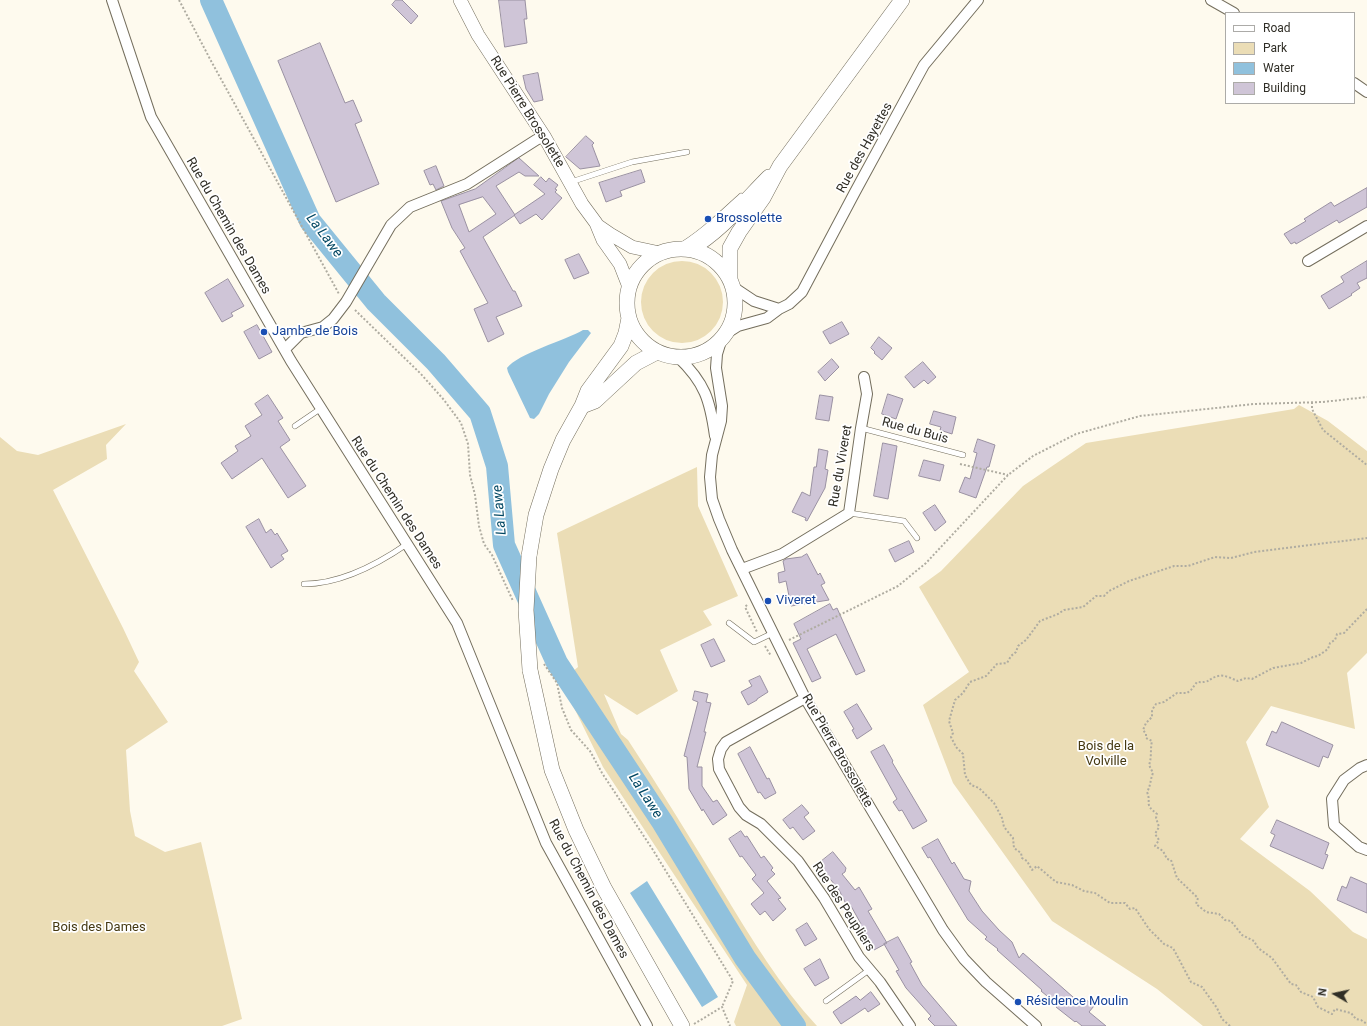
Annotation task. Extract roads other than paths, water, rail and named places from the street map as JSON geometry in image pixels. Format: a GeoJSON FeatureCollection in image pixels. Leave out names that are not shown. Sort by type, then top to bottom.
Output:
{"type":"FeatureCollection","features":[{"type":"Feature","properties":{"kind":"main road"},"geometry":{"type":"LineString","coordinates":[[780,166],[763,198],[739,232],[730,248],[732,284],[736,299],[732,322],[724,337],[706,352],[688,357],[678,357],[660,353],[647,346],[639,338],[633,328],[629,318],[627,302],[629,287],[638,270],[652,257],[698,244],[732,215],[780,166],[902,0]]}},
{"type":"Feature","properties":{"kind":"main road"},"geometry":{"type":"LineString","coordinates":[[675,250],[702,253],[714,259],[723,268],[732,284]]}},
{"type":"Feature","properties":{"kind":"main road"},"geometry":{"type":"LineString","coordinates":[[585,412],[588,391],[621,346],[626,333],[629,318]]}},
{"type":"Feature","properties":{"kind":"main road"},"geometry":{"type":"LineString","coordinates":[[660,353],[636,363],[595,401],[568,430],[551,469],[536,515],[529,556],[526,610],[530,670],[552,770],[576,830],[604,888],[682,1026]]}},
{"type":"Feature","properties":{"kind":"street","name":"Rue du Chemin des Dames"},"geometry":{"type":"LineString","coordinates":[[112,0],[151,117],[269,325],[285,349],[320,409],[456,623],[546,843],[647,1026]]}},
{"type":"Feature","properties":{"kind":"street","name":"Rue Pierre Brossolette"},"geometry":{"type":"LineString","coordinates":[[460,0],[478,35],[544,136],[582,204],[596,223],[604,240],[620,264],[629,287]]}},
{"type":"Feature","properties":{"kind":"street","name":"Rue des Hayettes"},"geometry":{"type":"LineString","coordinates":[[724,337],[738,326],[767,318],[779,309],[790,304],[802,292],[924,65],[978,0]]}},
{"type":"Feature","properties":{"kind":"street"},"geometry":{"type":"LineString","coordinates":[[1211,0],[1232,12]]}},
{"type":"Feature","properties":{"kind":"street"},"geometry":{"type":"LineString","coordinates":[[1355,83],[1367,92]]}},
{"type":"Feature","properties":{"kind":"street"},"geometry":{"type":"LineString","coordinates":[[285,349],[301,333],[323,327],[333,319],[346,302],[391,225],[410,207],[467,184],[544,136]]}},
{"type":"Feature","properties":{"kind":"street","name":"Rue Pierre Brossolette"},"geometry":{"type":"LineString","coordinates":[[596,223],[610,234],[632,246],[675,250]]}},
{"type":"Feature","properties":{"kind":"street"},"geometry":{"type":"LineString","coordinates":[[1308,261],[1367,226]]}},
{"type":"Feature","properties":{"kind":"street"},"geometry":{"type":"LineString","coordinates":[[732,284],[754,302],[779,309]]}},
{"type":"Feature","properties":{"kind":"street","name":"Rue Pierre Brossolette"},"geometry":{"type":"LineString","coordinates":[[724,337],[717,354],[716,368],[722,406],[721,421],[710,476],[712,499],[742,569],[805,698],[947,936],[964,960],[1036,1026]]}},
{"type":"Feature","properties":{"kind":"street","name":"Rue Pierre Brossolette"},"geometry":{"type":"LineString","coordinates":[[678,357],[696,375],[705,392],[711,410],[716,440]]}},
{"type":"Feature","properties":{"kind":"street","name":"Rue du Viveret"},"geometry":{"type":"LineString","coordinates":[[742,569],[782,554],[848,513],[867,394],[864,377]]}},
{"type":"Feature","properties":{"kind":"street","name":"Rue des Peupliers"},"geometry":{"type":"LineString","coordinates":[[805,698],[726,742],[720,749],[718,759],[719,770],[739,807],[746,815],[761,824],[798,861],[824,898],[859,957],[880,982],[910,1026]]}},
{"type":"Feature","properties":{"kind":"street"},"geometry":{"type":"LineString","coordinates":[[1367,764],[1344,780],[1332,799],[1334,825],[1360,847],[1367,850]]}},
{"type":"Feature","properties":{"kind":"lane"},"geometry":{"type":"LineString","coordinates":[[570,182],[632,162],[687,152]]}},
{"type":"Feature","properties":{"kind":"lane"},"geometry":{"type":"LineString","coordinates":[[755,183],[780,166]]}},
{"type":"Feature","properties":{"kind":"lane"},"geometry":{"type":"LineString","coordinates":[[675,250],[692,239],[743,194]]}},
{"type":"Feature","properties":{"kind":"lane"},"geometry":{"type":"LineString","coordinates":[[295,426],[320,409]]}},
{"type":"Feature","properties":{"kind":"lane","name":"Rue du Buis"},"geometry":{"type":"LineString","coordinates":[[861,428],[963,455]]}},
{"type":"Feature","properties":{"kind":"lane"},"geometry":{"type":"LineString","coordinates":[[848,513],[904,521],[917,538]]}},
{"type":"Feature","properties":{"kind":"lane"},"geometry":{"type":"LineString","coordinates":[[304,584],[319,584],[344,577],[387,558],[407,544]]}},
{"type":"Feature","properties":{"kind":"lane"},"geometry":{"type":"LineString","coordinates":[[729,623],[754,642],[773,633]]}},
{"type":"Feature","properties":{"kind":"lane","name":"Rue des Peupliers"},"geometry":{"type":"LineString","coordinates":[[826,1001],[869,970]]}},
{"type":"Feature","properties":{"kind":"water"},"geometry":{"type":"Polygon","coordinates":[[[583,330],[588,330],[591,333],[569,362],[549,394],[539,414],[534,419],[530,418],[507,368],[512,363],[531,352],[583,330]]]}},
{"type":"Feature","properties":{"kind":"water"},"geometry":{"type":"Polygon","coordinates":[[[647,881],[718,997],[702,1007],[630,893],[647,881]]]}},
{"type":"Feature","properties":{"kind":"waterway","name":"La Lawe"},"geometry":{"type":"LineString","coordinates":[[211,0],[310,221],[376,302],[436,362],[480,413],[497,466],[504,545],[557,663],[663,823],[745,958],[795,1026]]}},
{"type":"Feature","properties":{"kind":"place","name":"Brossolette"},"geometry":{"type":"Point","coordinates":[708,219]}},
{"type":"Feature","properties":{"kind":"place","name":"Jambe de Bois"},"geometry":{"type":"Point","coordinates":[264,332]}},
{"type":"Feature","properties":{"kind":"place","name":"Viveret"},"geometry":{"type":"Point","coordinates":[768,601]}},
{"type":"Feature","properties":{"kind":"place","name":"Résidence Moulin"},"geometry":{"type":"Point","coordinates":[1018,1002]}},
{"type":"Feature","properties":{"kind":"park label","name":"Bois de la Volville"},"geometry":{"type":"Point","coordinates":[1106,754]}},
{"type":"Feature","properties":{"kind":"park label","name":"Bois des Dames"},"geometry":{"type":"Point","coordinates":[99,928]}}]}
